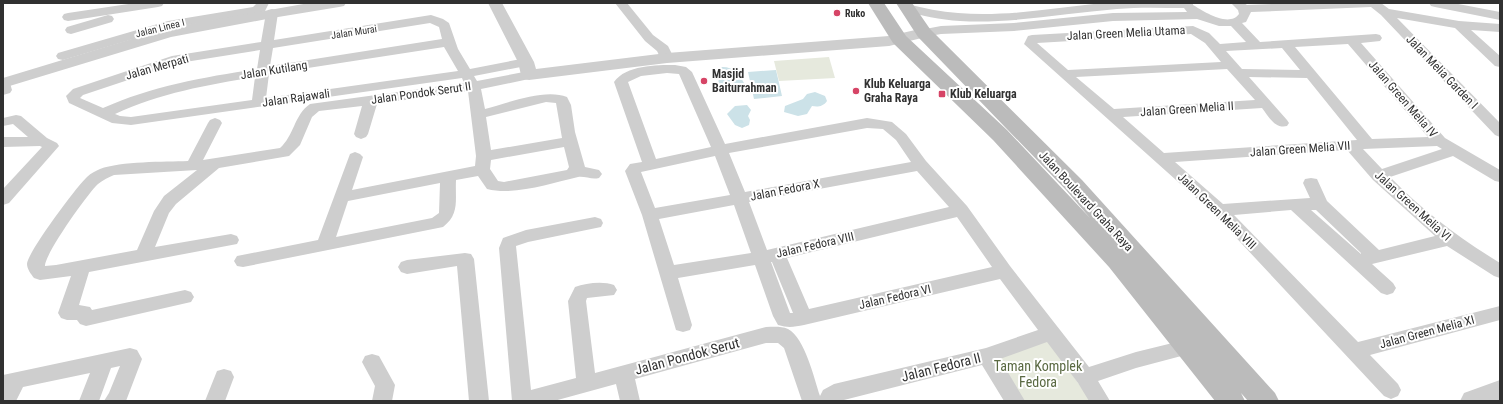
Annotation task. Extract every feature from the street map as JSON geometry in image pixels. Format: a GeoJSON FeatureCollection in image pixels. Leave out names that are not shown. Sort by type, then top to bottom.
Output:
{"type":"FeatureCollection","features":[{"type":"Feature","properties":{"kind":"main road","name":"Jalan Boulevard Graha Raya"},"geometry":{"type":"LineString","coordinates":[[876,3],[900,39],[1010,145],[1117,262],[1231,401]]}},
{"type":"Feature","properties":{"kind":"main road","name":"Jalan Boulevard Graha Raya"},"geometry":{"type":"LineString","coordinates":[[906,5],[926,34],[1074,185],[1265,401]]}},
{"type":"Feature","properties":{"kind":"main road"},"geometry":{"type":"LineString","coordinates":[[900,39],[909,43],[915,40],[925,39],[926,34]]}},
{"type":"Feature","properties":{"kind":"street"},"geometry":{"type":"LineString","coordinates":[[68,17],[158,3]]}},
{"type":"Feature","properties":{"kind":"street"},"geometry":{"type":"LineString","coordinates":[[3,86],[168,33],[271,8],[339,3]]}},
{"type":"Feature","properties":{"kind":"street"},"geometry":{"type":"LineString","coordinates":[[495,3],[528,68],[665,54],[900,39]]}},
{"type":"Feature","properties":{"kind":"street"},"geometry":{"type":"LineString","coordinates":[[622,3],[649,38],[665,54]]}},
{"type":"Feature","properties":{"kind":"street"},"geometry":{"type":"LineString","coordinates":[[906,5],[948,17],[996,18],[1120,5],[1188,4],[1192,11],[1197,15],[1209,20],[1228,22],[1244,17],[1245,14],[1243,5],[1374,3]]}},
{"type":"Feature","properties":{"kind":"street","name":"Jalan Melia Garden I"},"geometry":{"type":"LineString","coordinates":[[1374,3],[1385,12],[1500,132]]}},
{"type":"Feature","properties":{"kind":"street"},"geometry":{"type":"LineString","coordinates":[[1435,3],[1449,4],[1500,16]]}},
{"type":"Feature","properties":{"kind":"street"},"geometry":{"type":"LineString","coordinates":[[71,30],[124,14],[138,5]]}},
{"type":"Feature","properties":{"kind":"street"},"geometry":{"type":"LineString","coordinates":[[258,103],[261,72],[267,45],[271,8]]}},
{"type":"Feature","properties":{"kind":"street","name":"Jalan Linea I"},"geometry":{"type":"LineString","coordinates":[[63,56],[168,25],[271,8]]}},
{"type":"Feature","properties":{"kind":"street"},"geometry":{"type":"LineString","coordinates":[[1061,10],[1072,21]]}},
{"type":"Feature","properties":{"kind":"street"},"geometry":{"type":"LineString","coordinates":[[1385,12],[1459,25],[1500,28]]}},
{"type":"Feature","properties":{"kind":"street"},"geometry":{"type":"LineString","coordinates":[[926,34],[941,30],[1014,27],[1113,17],[1197,15]]}},
{"type":"Feature","properties":{"kind":"street","name":"Jalan Murai"},"geometry":{"type":"LineString","coordinates":[[267,45],[431,19],[440,22],[445,26],[449,42]]}},
{"type":"Feature","properties":{"kind":"street"},"geometry":{"type":"LineString","coordinates":[[1228,22],[1251,46]]}},
{"type":"Feature","properties":{"kind":"street"},"geometry":{"type":"LineString","coordinates":[[1459,25],[1500,63]]}},
{"type":"Feature","properties":{"kind":"street","name":"Jalan Green Melia Utama"},"geometry":{"type":"LineString","coordinates":[[1030,44],[1032,38],[1194,30],[1201,33],[1218,48],[1282,123]]}},
{"type":"Feature","properties":{"kind":"street"},"geometry":{"type":"LineString","coordinates":[[1218,48],[1376,38]]}},
{"type":"Feature","properties":{"kind":"street","name":"Jalan Green Melia IV"},"geometry":{"type":"LineString","coordinates":[[1352,40],[1440,141],[1500,177]]}},
{"type":"Feature","properties":{"kind":"street"},"geometry":{"type":"LineString","coordinates":[[449,42],[476,94],[483,158],[493,185],[500,188],[572,174],[576,171],[594,174]]}},
{"type":"Feature","properties":{"kind":"street","name":"Jalan Kutilang"},"geometry":{"type":"LineString","coordinates":[[102,114],[124,103],[172,88],[261,72],[449,42]]}},
{"type":"Feature","properties":{"kind":"street","name":"Jalan Green Melia VIII"},"geometry":{"type":"LineString","coordinates":[[1030,44],[1108,114],[1220,210],[1391,390]]}},
{"type":"Feature","properties":{"kind":"street"},"geometry":{"type":"LineString","coordinates":[[1286,44],[1368,144]]}},
{"type":"Feature","properties":{"kind":"street","name":"Jalan Merpati"},"geometry":{"type":"LineString","coordinates":[[73,96],[78,92],[177,59],[267,45]]}},
{"type":"Feature","properties":{"kind":"street","name":"Jalan Rajawali"},"geometry":{"type":"LineString","coordinates":[[73,96],[74,100],[102,114],[117,120],[131,121],[465,74],[528,68]]}},
{"type":"Feature","properties":{"kind":"street","name":"Jalan Pondok Serut II"},"geometry":{"type":"LineString","coordinates":[[214,164],[277,154],[287,151],[292,146],[309,112],[313,108],[473,86],[528,68]]}},
{"type":"Feature","properties":{"kind":"street"},"geometry":{"type":"LineString","coordinates":[[650,164],[621,82],[623,78],[629,75],[653,70],[675,69],[685,72],[740,199],[769,256],[804,318]]}},
{"type":"Feature","properties":{"kind":"street"},"geometry":{"type":"LineString","coordinates":[[1065,74],[1235,69],[1310,74]]}},
{"type":"Feature","properties":{"kind":"street"},"geometry":{"type":"LineString","coordinates":[[478,115],[546,98],[557,98],[562,100],[577,167],[576,171]]}},
{"type":"Feature","properties":{"kind":"street"},"geometry":{"type":"LineString","coordinates":[[361,134],[371,101]]}},
{"type":"Feature","properties":{"kind":"street","name":"Jalan Green Melia II"},"geometry":{"type":"LineString","coordinates":[[1108,114],[1265,104]]}},
{"type":"Feature","properties":{"kind":"street"},"geometry":{"type":"LineString","coordinates":[[3,122],[16,119],[42,141]]}},
{"type":"Feature","properties":{"kind":"street"},"geometry":{"type":"LineString","coordinates":[[193,165],[215,123]]}},
{"type":"Feature","properties":{"kind":"street"},"geometry":{"type":"LineString","coordinates":[[683,325],[650,215],[633,171],[634,168],[720,150],[880,123],[887,125],[901,137],[921,165],[961,210],[1050,333],[1085,377],[1100,401]]}},
{"type":"Feature","properties":{"kind":"street"},"geometry":{"type":"LineString","coordinates":[[341,197],[448,176],[483,158],[569,136]]}},
{"type":"Feature","properties":{"kind":"street"},"geometry":{"type":"LineString","coordinates":[[3,142],[42,141],[51,144],[52,146],[3,199]]}},
{"type":"Feature","properties":{"kind":"street","name":"Jalan Green Melia VII"},"geometry":{"type":"LineString","coordinates":[[1161,158],[1368,144],[1440,141]]}},
{"type":"Feature","properties":{"kind":"street","name":"Jalan Green Melia VI"},"geometry":{"type":"LineString","coordinates":[[1352,146],[1378,176],[1424,219],[1449,239],[1500,272]]}},
{"type":"Feature","properties":{"kind":"street"},"geometry":{"type":"LineString","coordinates":[[1378,176],[1454,150]]}},
{"type":"Feature","properties":{"kind":"street"},"geometry":{"type":"LineString","coordinates":[[324,246],[355,157]]}},
{"type":"Feature","properties":{"kind":"street"},"geometry":{"type":"LineString","coordinates":[[214,164],[114,170],[101,175],[91,182],[36,260],[35,266],[40,272],[56,272],[231,240]]}},
{"type":"Feature","properties":{"kind":"street"},"geometry":{"type":"LineString","coordinates":[[143,255],[162,211],[170,200],[214,164]]}},
{"type":"Feature","properties":{"kind":"street","name":"Jalan Fedora X"},"geometry":{"type":"LineString","coordinates":[[650,215],[921,165]]}},
{"type":"Feature","properties":{"kind":"street"},"geometry":{"type":"LineString","coordinates":[[243,261],[437,223],[442,220],[447,213],[448,176]]}},
{"type":"Feature","properties":{"kind":"street"},"geometry":{"type":"LineString","coordinates":[[1311,183],[1320,204],[1376,257]]}},
{"type":"Feature","properties":{"kind":"street"},"geometry":{"type":"LineString","coordinates":[[1220,210],[1295,204],[1320,204]]}},
{"type":"Feature","properties":{"kind":"street"},"geometry":{"type":"LineString","coordinates":[[1295,204],[1356,258],[1387,288]]}},
{"type":"Feature","properties":{"kind":"street","name":"Jalan Fedora VIII"},"geometry":{"type":"LineString","coordinates":[[668,273],[769,256],[961,210]]}},
{"type":"Feature","properties":{"kind":"street"},"geometry":{"type":"LineString","coordinates":[[522,401],[507,248],[509,242],[526,236],[594,223]]}},
{"type":"Feature","properties":{"kind":"street"},"geometry":{"type":"LineString","coordinates":[[1356,258],[1376,257],[1449,239]]}},
{"type":"Feature","properties":{"kind":"street","name":"Jalan Fedora VI"},"geometry":{"type":"LineString","coordinates":[[769,256],[782,316],[785,320],[790,321],[1004,271]]}},
{"type":"Feature","properties":{"kind":"street"},"geometry":{"type":"LineString","coordinates":[[407,267],[465,259],[479,401]]}},
{"type":"Feature","properties":{"kind":"street"},"geometry":{"type":"LineString","coordinates":[[82,268],[67,313],[84,312],[86,319],[185,297]]}},
{"type":"Feature","properties":{"kind":"street"},"geometry":{"type":"LineString","coordinates":[[586,383],[577,301],[582,292],[608,290]]}},
{"type":"Feature","properties":{"kind":"street","name":"Jalan Green Melia XI"},"geometry":{"type":"LineString","coordinates":[[1355,351],[1500,313]]}},
{"type":"Feature","properties":{"kind":"street","name":"Jalan Fedora II"},"geometry":{"type":"LineString","coordinates":[[824,399],[834,393],[987,356],[1050,333]]}},
{"type":"Feature","properties":{"kind":"street","name":"Jalan Pondok Serut"},"geometry":{"type":"LineString","coordinates":[[522,401],[766,335],[782,335],[792,344],[824,399]]}},
{"type":"Feature","properties":{"kind":"street"},"geometry":{"type":"LineString","coordinates":[[1085,377],[1136,360],[1211,341]]}},
{"type":"Feature","properties":{"kind":"street"},"geometry":{"type":"LineString","coordinates":[[6,401],[9,382],[130,356],[132,357],[117,398],[114,401]]}},
{"type":"Feature","properties":{"kind":"street"},"geometry":{"type":"LineString","coordinates":[[987,356],[1015,401]]}},
{"type":"Feature","properties":{"kind":"street"},"geometry":{"type":"LineString","coordinates":[[89,401],[104,361]]}},
{"type":"Feature","properties":{"kind":"street"},"geometry":{"type":"LineString","coordinates":[[372,362],[385,385],[382,401]]}},
{"type":"Feature","properties":{"kind":"street"},"geometry":{"type":"LineString","coordinates":[[624,374],[630,401]]}},
{"type":"Feature","properties":{"kind":"street"},"geometry":{"type":"LineString","coordinates":[[216,401],[224,377]]}},
{"type":"Feature","properties":{"kind":"street"},"geometry":{"type":"LineString","coordinates":[[1475,401],[1500,391]]}},
{"type":"Feature","properties":{"kind":"green space"},"geometry":{"type":"Polygon","coordinates":[[[829,57],[835,78],[779,81],[774,61],[829,57]]]}},
{"type":"Feature","properties":{"kind":"green space","name":"Taman Komplek Fedora"},"geometry":{"type":"Polygon","coordinates":[[[1048,341],[1091,401],[1023,401],[993,360],[1048,341]]]}},
{"type":"Feature","properties":{"kind":"water"},"geometry":{"type":"Polygon","coordinates":[[[721,67],[729,68],[735,71],[744,83],[735,91],[723,93],[718,82],[719,77],[714,70],[721,67]]]}},
{"type":"Feature","properties":{"kind":"water"},"geometry":{"type":"Polygon","coordinates":[[[776,70],[782,96],[754,99],[748,72],[776,70]]]}},
{"type":"Feature","properties":{"kind":"water"},"geometry":{"type":"Polygon","coordinates":[[[815,92],[825,96],[827,101],[824,104],[812,106],[807,114],[798,116],[784,112],[785,106],[803,99],[807,94],[815,92]]]}},
{"type":"Feature","properties":{"kind":"water"},"geometry":{"type":"Polygon","coordinates":[[[747,105],[751,110],[748,116],[750,120],[749,125],[742,128],[735,125],[727,114],[735,106],[747,105]]]}},
{"type":"Feature","properties":{"kind":"place","name":"Ruko"},"geometry":{"type":"Point","coordinates":[837,13]}},
{"type":"Feature","properties":{"kind":"place","name":"Masjid Baiturrahman"},"geometry":{"type":"Point","coordinates":[704,81]}},
{"type":"Feature","properties":{"kind":"place","name":"Klub Keluarga Graha Raya"},"geometry":{"type":"Point","coordinates":[856,91]}},
{"type":"Feature","properties":{"kind":"place","name":"Klub Keluarga"},"geometry":{"type":"Point","coordinates":[942,94]}}]}
